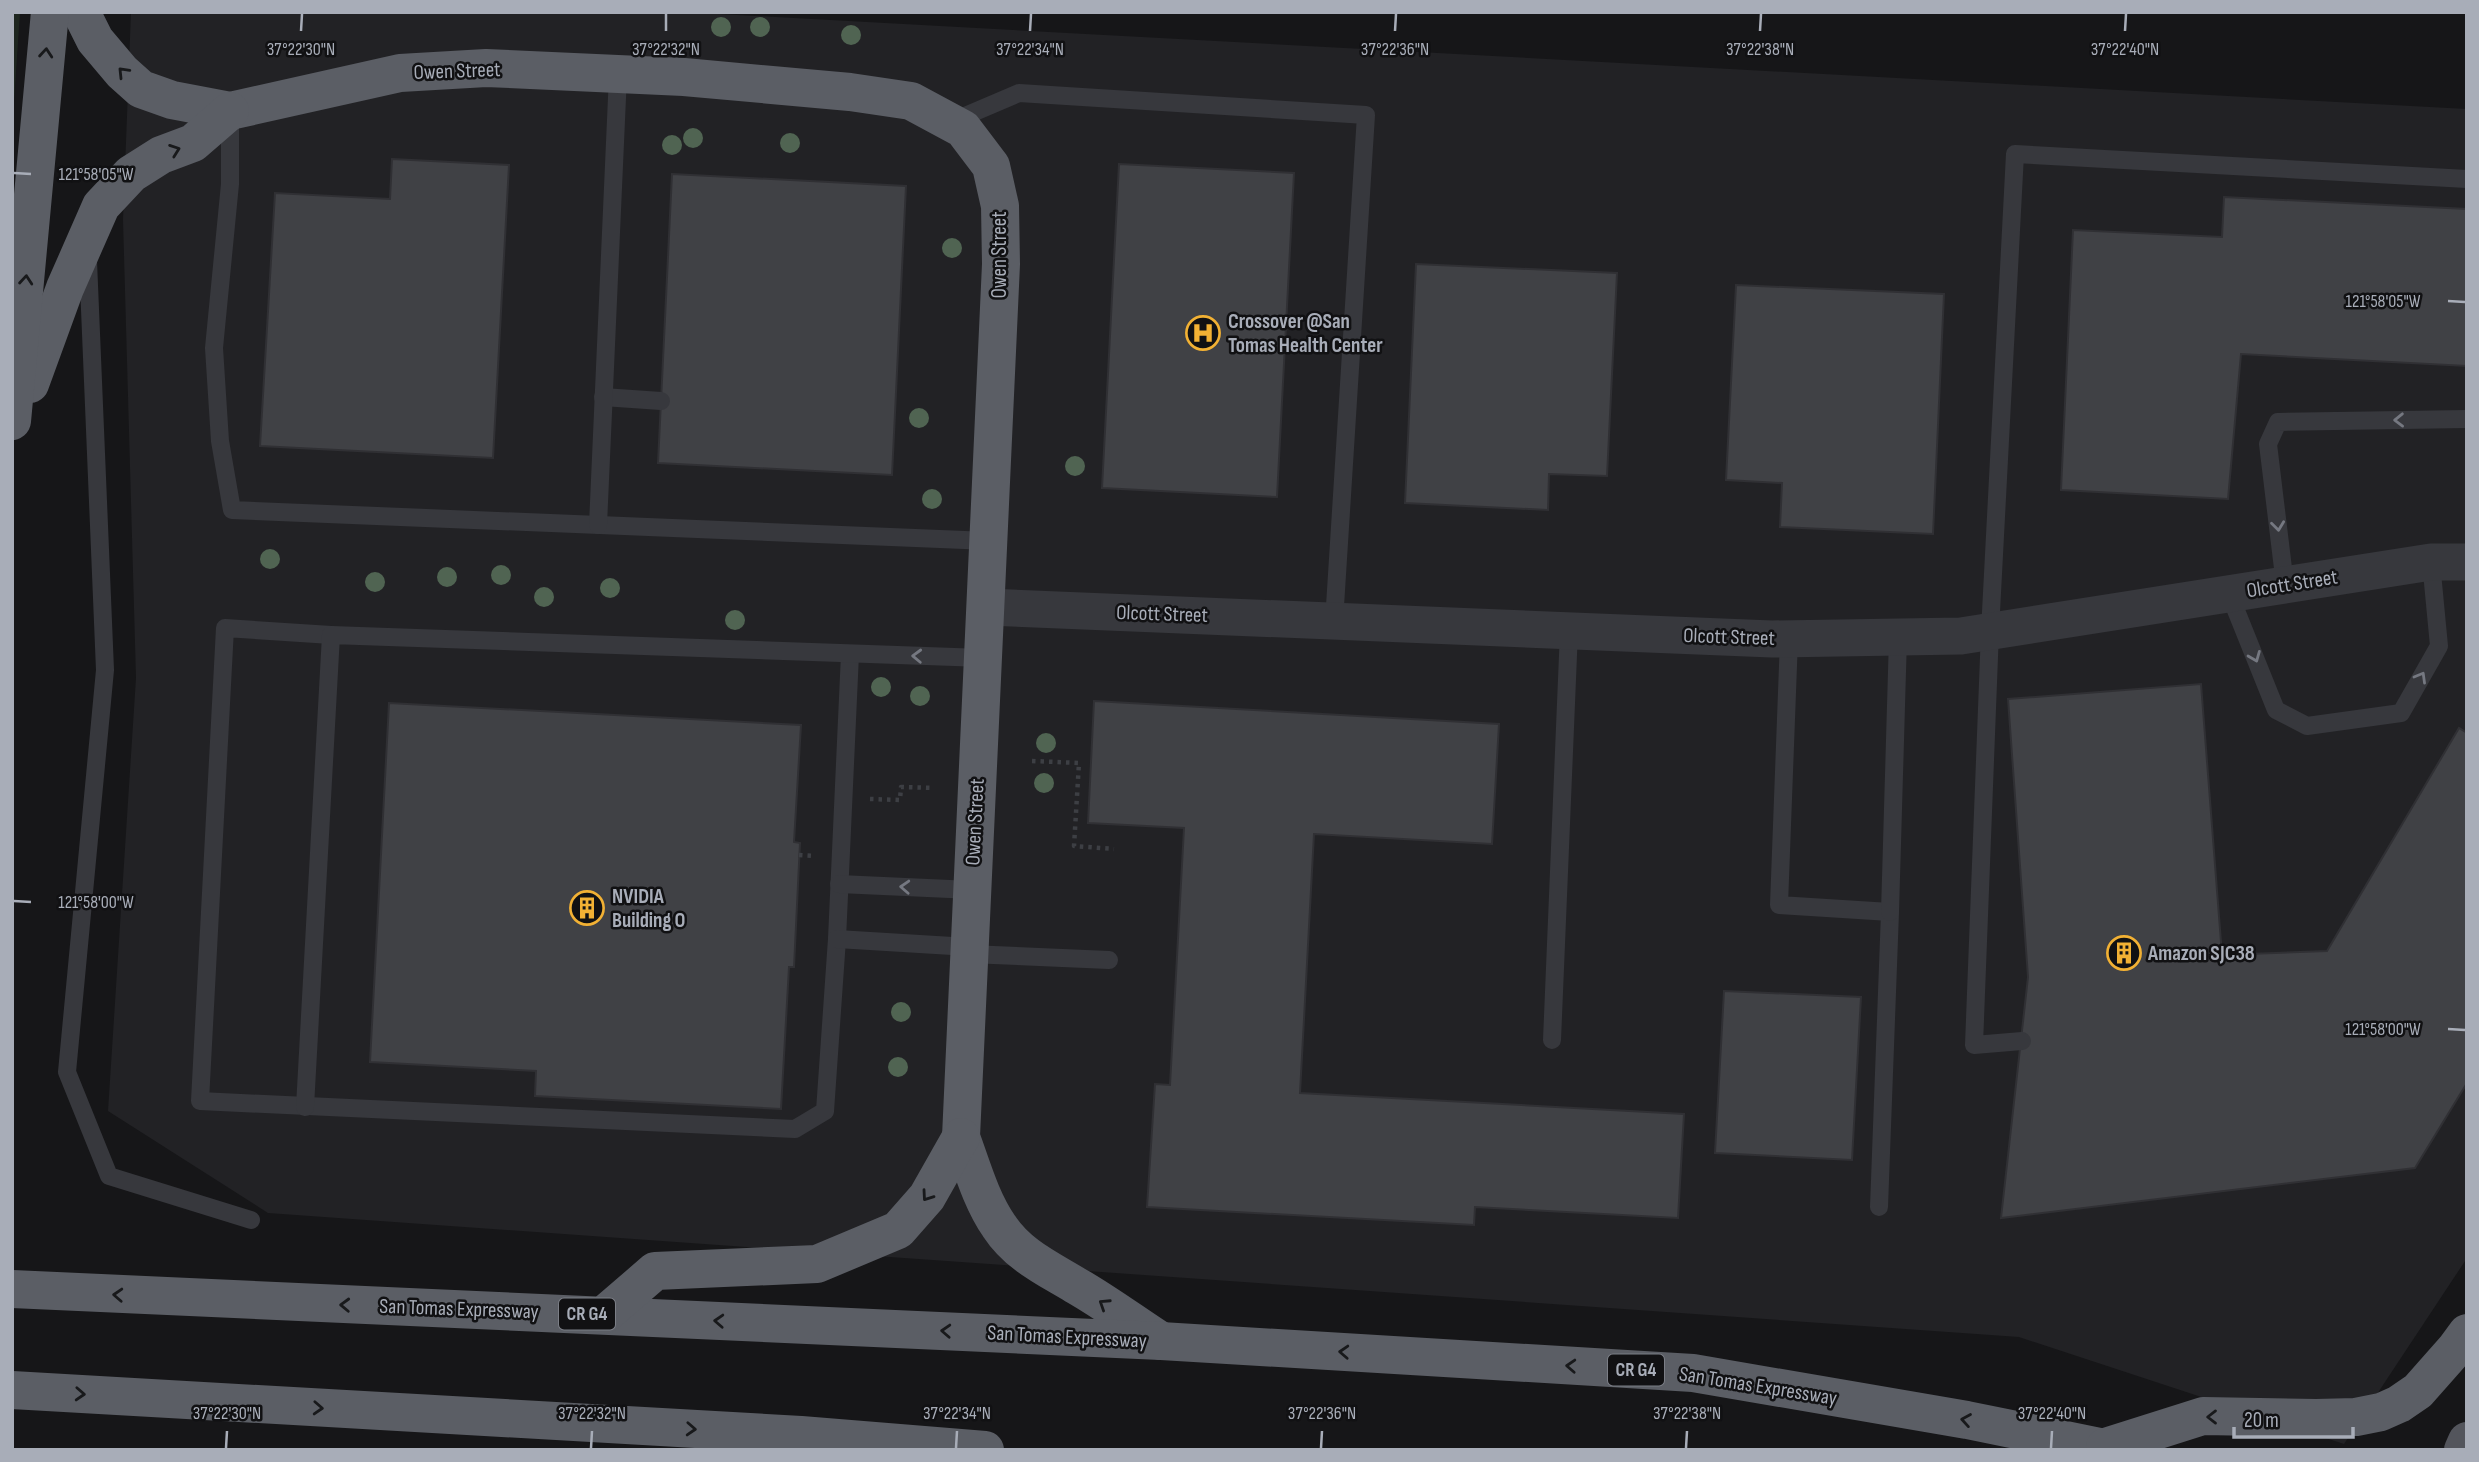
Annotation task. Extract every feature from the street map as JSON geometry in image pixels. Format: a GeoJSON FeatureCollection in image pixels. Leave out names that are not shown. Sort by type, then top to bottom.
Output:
{"type":"FeatureCollection","features":[{"type":"Feature","properties":{"kind":"highway"},"geometry":{"type":"LineString","coordinates":[[12,421],[50,12]]}},
{"type":"Feature","properties":{"kind":"highway"},"geometry":{"type":"LineString","coordinates":[[81,12],[95,40],[122,72],[141,89],[172,100],[230,111]]}},
{"type":"Feature","properties":{"kind":"highway","name":"Owen Street"},"geometry":{"type":"LineString","coordinates":[[230,111],[400,72],[486,68],[684,77],[911,101],[963,129],[991,166],[1000,206],[1001,264],[961,1137]]}},
{"type":"Feature","properties":{"kind":"highway"},"geometry":{"type":"LineString","coordinates":[[12,432],[65,288],[101,206],[131,174],[161,155],[193,143],[230,111]]}},
{"type":"Feature","properties":{"kind":"highway"},"geometry":{"type":"LineString","coordinates":[[604,1315],[655,1271],[817,1264],[898,1230],[927,1197],[961,1137]]}},
{"type":"Feature","properties":{"kind":"highway"},"geometry":{"type":"LineString","coordinates":[[961,1137],[981,1192],[999,1226],[1017,1249],[1161,1341]]}},
{"type":"Feature","properties":{"kind":"highway","name":"San Tomas Expressway"},"geometry":{"type":"LineString","coordinates":[[12,1289],[1161,1341],[1693,1373],[1967,1420],[2110,1448]]}},
{"type":"Feature","properties":{"kind":"highway"},"geometry":{"type":"LineString","coordinates":[[2110,1448],[2203,1416],[2315,1418],[2356,1417],[2381,1412],[2399,1405],[2418,1391],[2467,1333]]}},
{"type":"Feature","properties":{"kind":"highway"},"geometry":{"type":"LineString","coordinates":[[12,1390],[807,1442],[985,1450]]}},
{"type":"Feature","properties":{"kind":"main road"},"geometry":{"type":"LineString","coordinates":[[2463,1450],[2467,1441]]}},
{"type":"Feature","properties":{"kind":"street","name":"Olcott Street"},"geometry":{"type":"LineString","coordinates":[[986,607],[1789,639],[1961,636],[2431,562],[2467,562]]}},
{"type":"Feature","properties":{"kind":"lane"},"geometry":{"type":"LineString","coordinates":[[598,525],[618,75]]}},
{"type":"Feature","properties":{"kind":"lane"},"geometry":{"type":"LineString","coordinates":[[951,122],[1019,93],[1366,115],[1335,622]]}},
{"type":"Feature","properties":{"kind":"lane"},"geometry":{"type":"LineString","coordinates":[[230,111],[230,184],[214,348],[220,440],[232,510],[989,541]]}},
{"type":"Feature","properties":{"kind":"lane"},"geometry":{"type":"LineString","coordinates":[[2022,1041],[1975,1045],[1990,631],[2015,154],[2467,179]]}},
{"type":"Feature","properties":{"kind":"lane"},"geometry":{"type":"LineString","coordinates":[[87,240],[105,670],[67,1072],[109,1176],[251,1220]]}},
{"type":"Feature","properties":{"kind":"lane"},"geometry":{"type":"LineString","coordinates":[[603,397],[661,401]]}},
{"type":"Feature","properties":{"kind":"lane"},"geometry":{"type":"LineString","coordinates":[[2285,585],[2268,443],[2278,422],[2467,419]]}},
{"type":"Feature","properties":{"kind":"lane"},"geometry":{"type":"LineString","coordinates":[[2229,593],[2276,710],[2307,726],[2401,713],[2439,646],[2431,562]]}},
{"type":"Feature","properties":{"kind":"lane"},"geometry":{"type":"LineString","coordinates":[[850,654],[837,939],[825,1111],[795,1129],[200,1101],[225,628],[331,635],[983,658]]}},
{"type":"Feature","properties":{"kind":"lane"},"geometry":{"type":"LineString","coordinates":[[1552,1040],[1569,631]]}},
{"type":"Feature","properties":{"kind":"lane"},"geometry":{"type":"LineString","coordinates":[[305,1107],[331,635]]}},
{"type":"Feature","properties":{"kind":"lane"},"geometry":{"type":"LineString","coordinates":[[1879,1207],[1898,637]]}},
{"type":"Feature","properties":{"kind":"lane"},"geometry":{"type":"LineString","coordinates":[[1789,639],[1779,905],[1890,912]]}},
{"type":"Feature","properties":{"kind":"lane"},"geometry":{"type":"LineString","coordinates":[[839,884],[972,890]]}},
{"type":"Feature","properties":{"kind":"lane"},"geometry":{"type":"LineString","coordinates":[[837,939],[1108,960]]}},
{"type":"Feature","properties":{"kind":"path"},"geometry":{"type":"LineString","coordinates":[[1032,761],[1079,763],[1074,846],[1114,849]]}},
{"type":"Feature","properties":{"kind":"shaded area"},"geometry":{"type":"Polygon","coordinates":[[[12,12],[20,12],[12,132],[12,12]]]}},
{"type":"Feature","properties":{"kind":"shaded area"},"geometry":{"type":"Polygon","coordinates":[[[131,12],[682,12],[2467,109],[2467,1258],[2344,1444],[2019,1337],[268,1213],[108,1111],[136,678],[123,220],[131,12]]]}},
{"type":"Feature","properties":{"kind":"building"},"geometry":{"type":"Polygon","coordinates":[[[392,159],[509,165],[493,458],[260,446],[275,193],[390,199],[392,159]]]}},
{"type":"Feature","properties":{"kind":"building"},"geometry":{"type":"Polygon","coordinates":[[[1119,164],[1294,173],[1277,497],[1102,488],[1119,164]]]}},
{"type":"Feature","properties":{"kind":"building"},"geometry":{"type":"Polygon","coordinates":[[[672,174],[906,186],[892,475],[658,463],[672,174]]]}},
{"type":"Feature","properties":{"kind":"building"},"geometry":{"type":"Polygon","coordinates":[[[2224,197],[2467,209],[2467,366],[2241,354],[2228,499],[2061,490],[2073,230],[2222,237],[2224,197]]]}},
{"type":"Feature","properties":{"kind":"building"},"geometry":{"type":"Polygon","coordinates":[[[1416,264],[1617,273],[1607,476],[1549,474],[1548,510],[1405,503],[1416,264]]]}},
{"type":"Feature","properties":{"kind":"building"},"geometry":{"type":"Polygon","coordinates":[[[1736,285],[1944,294],[1933,534],[1780,527],[1782,483],[1726,480],[1736,285]]]}},
{"type":"Feature","properties":{"kind":"building","name":"Amazon SJC38"},"geometry":{"type":"Polygon","coordinates":[[[2201,684],[2222,955],[2327,951],[2459,728],[2467,733],[2467,1083],[2415,1168],[2001,1218],[2028,977],[2008,699],[2201,684]]]}},
{"type":"Feature","properties":{"kind":"building"},"geometry":{"type":"Polygon","coordinates":[[[1094,701],[1499,724],[1492,844],[1314,834],[1300,1093],[1684,1114],[1678,1218],[1475,1207],[1474,1225],[1147,1207],[1155,1084],[1170,1085],[1184,828],[1088,823],[1094,701]]]}},
{"type":"Feature","properties":{"kind":"building","name":"NVIDIA Building O"},"geometry":{"type":"Polygon","coordinates":[[[389,703],[801,725],[794,842],[800,843],[794,967],[789,967],[781,1109],[535,1096],[536,1071],[370,1062],[389,703]]]}},
{"type":"Feature","properties":{"kind":"building"},"geometry":{"type":"Polygon","coordinates":[[[1724,991],[1861,997],[1852,1160],[1715,1153],[1724,991]]]}},
{"type":"Feature","properties":{"kind":"place","name":"Crossover @San Tomas Health Center"},"geometry":{"type":"Point","coordinates":[1203,333]}},
{"type":"Feature","properties":{"kind":"place","name":"NVIDIA Building O"},"geometry":{"type":"Point","coordinates":[587,908]}},
{"type":"Feature","properties":{"kind":"place","name":"Amazon SJC38"},"geometry":{"type":"Point","coordinates":[2124,953]}}]}
